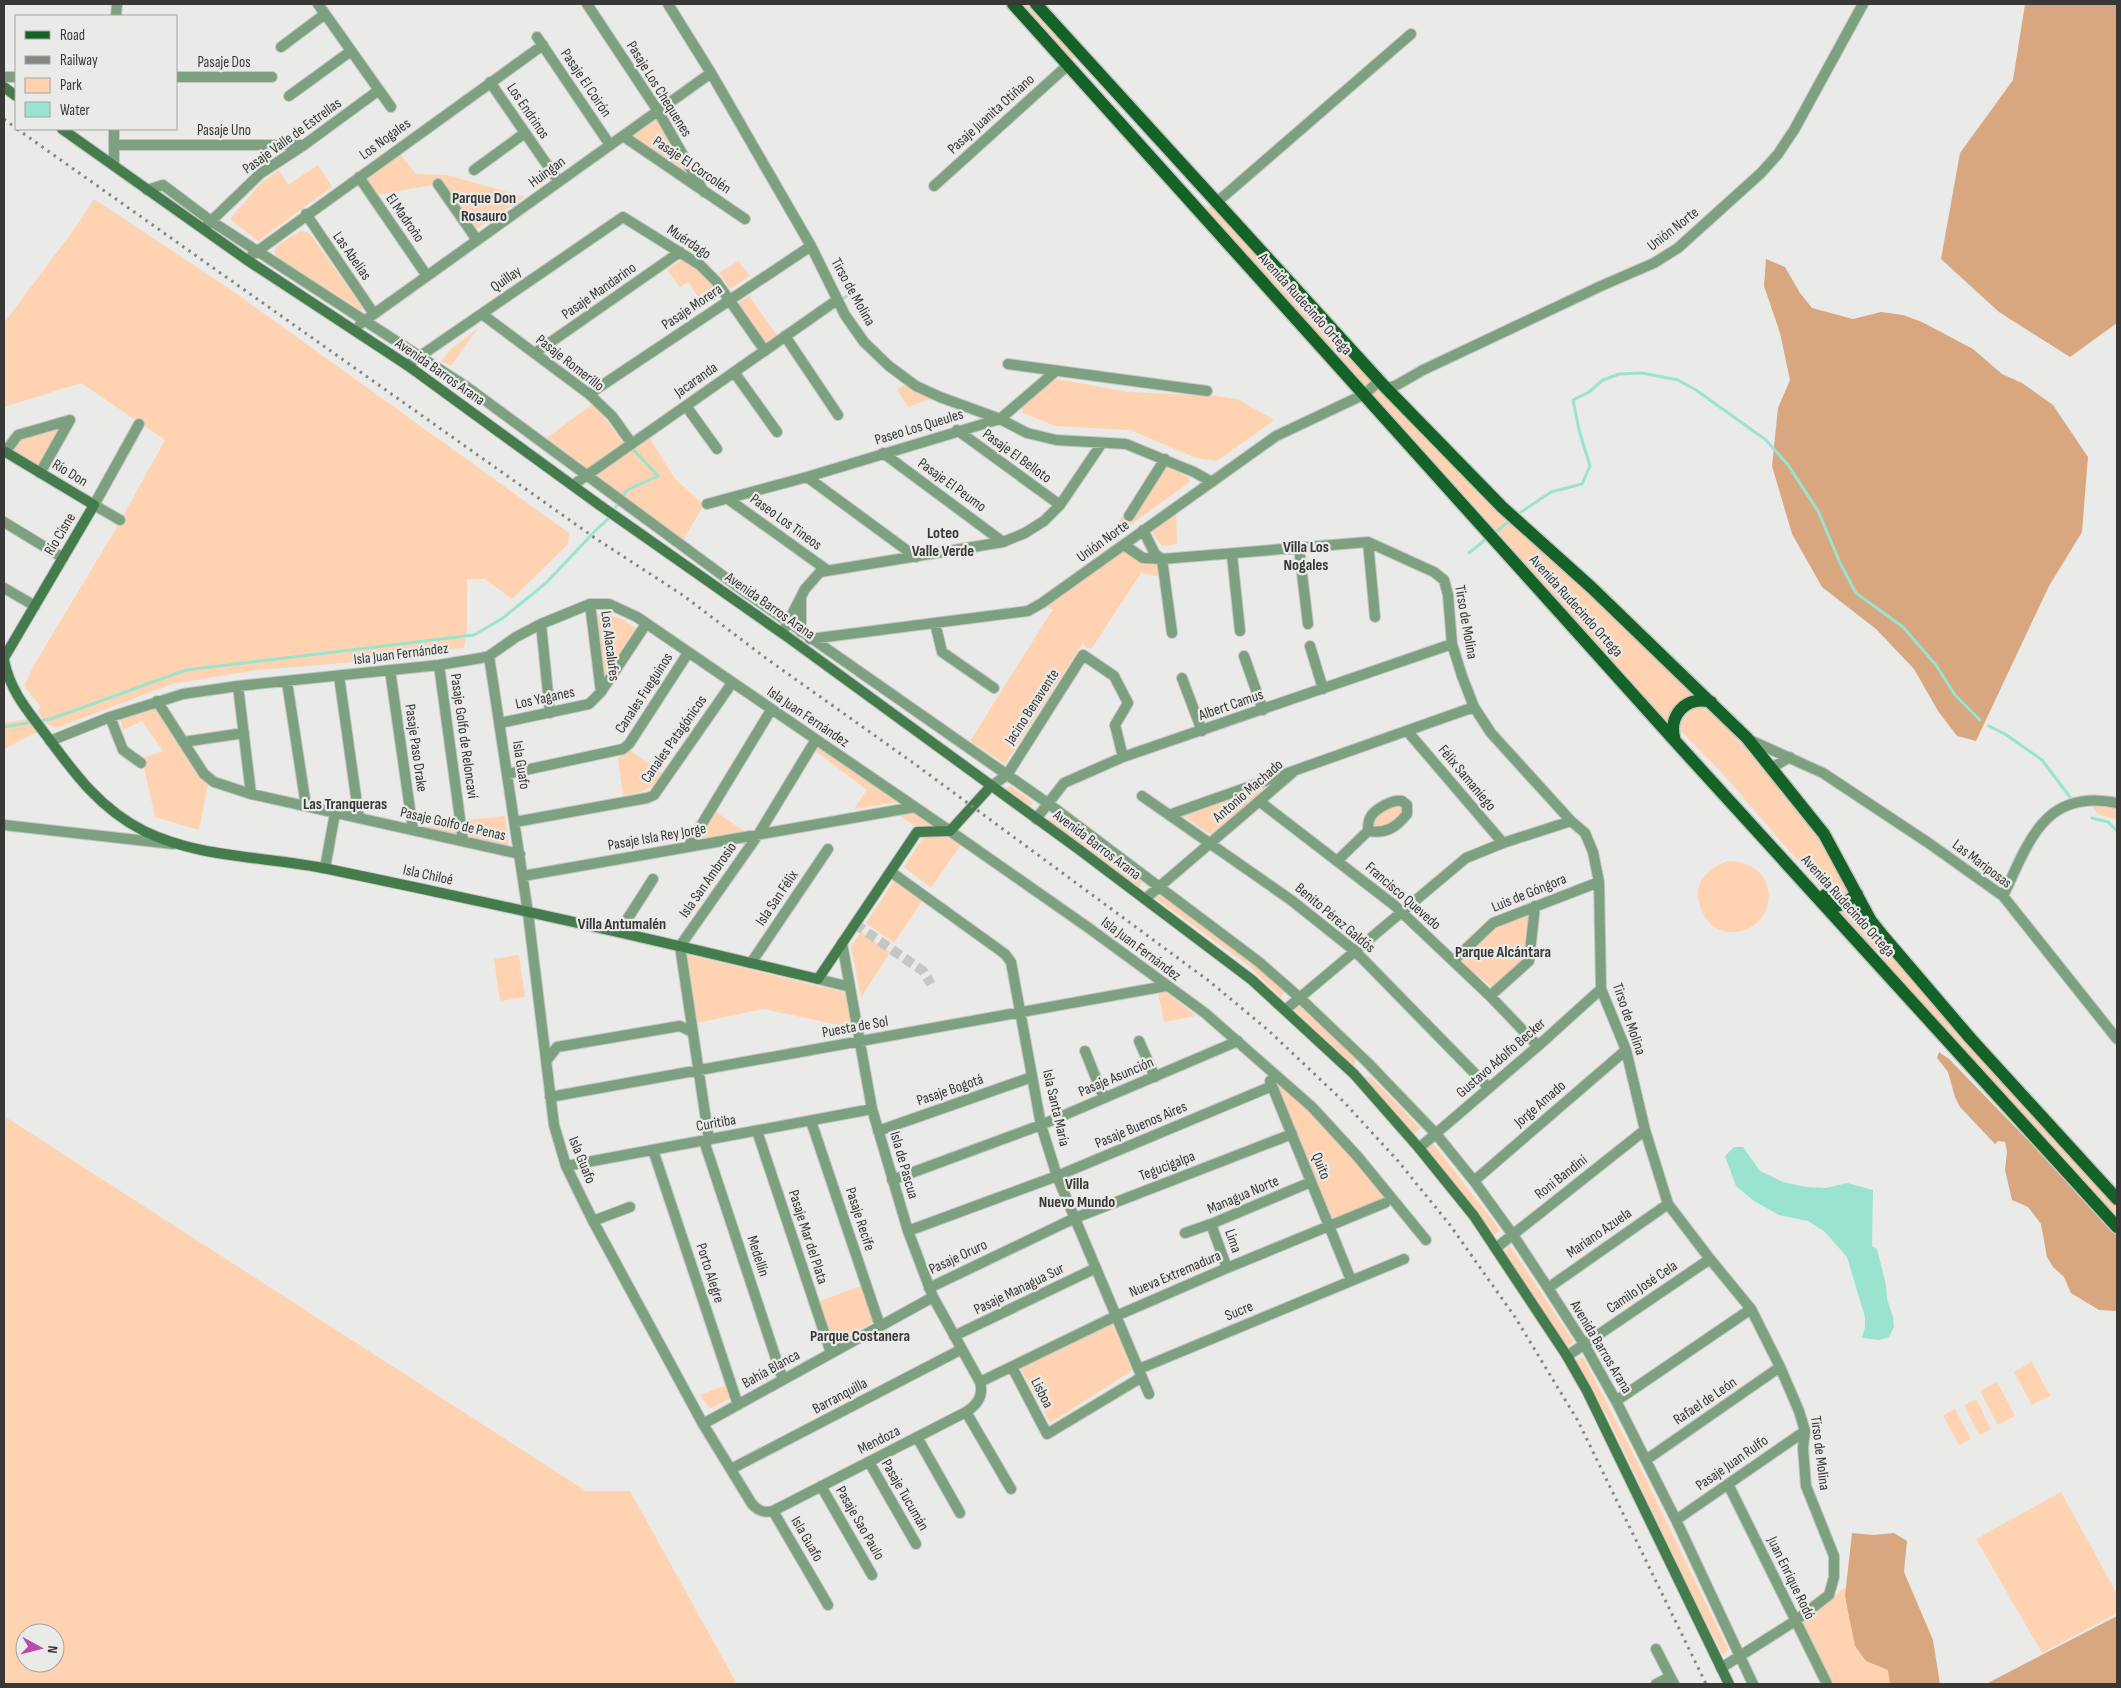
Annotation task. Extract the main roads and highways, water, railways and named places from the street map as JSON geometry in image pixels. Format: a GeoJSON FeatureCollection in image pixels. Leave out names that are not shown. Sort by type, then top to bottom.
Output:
{"type":"FeatureCollection","features":[{"type":"Feature","properties":{"kind":"main road","name":"Avenida Rudecindo Ortega"},"geometry":{"type":"LineString","coordinates":[[1013,4],[1675,740],[2117,1227]]}},
{"type":"Feature","properties":{"kind":"main road","name":"Avenida Rudecindo Ortega"},"geometry":{"type":"LineString","coordinates":[[1036,4],[1216,204],[1383,384],[1502,506],[1592,588],[1747,738],[1824,834],[1871,921],[1931,993],[2117,1199]]}},
{"type":"Feature","properties":{"kind":"main road"},"geometry":{"type":"LineString","coordinates":[[1068,65],[1100,75]]}},
{"type":"Feature","properties":{"kind":"main road"},"geometry":{"type":"LineString","coordinates":[[4,87],[15,95]]}},
{"type":"Feature","properties":{"kind":"main road","name":"Avenida Barros Arana"},"geometry":{"type":"LineString","coordinates":[[63,130],[246,260],[407,366],[785,635],[1145,899],[1252,980],[1354,1074],[1419,1148],[1474,1216],[1567,1356],[1587,1391],[1729,1684]]}},
{"type":"Feature","properties":{"kind":"main road"},"geometry":{"type":"LineString","coordinates":[[1183,192],[1197,202],[1216,204]]}},
{"type":"Feature","properties":{"kind":"main road","name":"Río Don"},"geometry":{"type":"LineString","coordinates":[[4,451],[94,505]]}},
{"type":"Feature","properties":{"kind":"main road","name":"Río Cisne"},"geometry":{"type":"LineString","coordinates":[[4,659],[94,505]]}},
{"type":"Feature","properties":{"kind":"main road","name":"Isla Chiloé"},"geometry":{"type":"LineString","coordinates":[[4,659],[13,689],[29,714],[84,786],[103,805],[142,830],[184,846],[230,855],[325,868],[619,932],[818,979],[917,832],[950,831],[990,787]]}},
{"type":"Feature","properties":{"kind":"main road"},"geometry":{"type":"LineString","coordinates":[[1675,740],[1673,722],[1682,707],[1699,700],[1711,702]]}},
{"type":"Feature","properties":{"kind":"main road"},"geometry":{"type":"LineString","coordinates":[[1808,886],[1820,890],[1838,906],[1857,894]]}},
{"type":"Feature","properties":{"kind":"water"},"geometry":{"type":"Polygon","coordinates":[[[1734,1147],[1743,1147],[1760,1171],[1783,1182],[1806,1187],[1826,1188],[1847,1183],[1873,1190],[1872,1246],[1877,1249],[1886,1285],[1887,1299],[1893,1317],[1894,1327],[1889,1337],[1880,1340],[1862,1338],[1865,1317],[1847,1257],[1824,1231],[1808,1221],[1779,1215],[1754,1201],[1736,1186],[1725,1156],[1734,1147]]]}},
{"type":"Feature","properties":{"kind":"waterway"},"geometry":{"type":"LineString","coordinates":[[841,300],[851,293]]}},
{"type":"Feature","properties":{"kind":"waterway"},"geometry":{"type":"LineString","coordinates":[[1521,512],[1551,492],[1582,484],[1590,466],[1579,430],[1573,400],[1589,392],[1603,380],[1619,374],[1642,373],[1678,380],[1696,390],[1766,440],[1788,465],[1818,511],[1841,565],[1856,593],[1903,627],[1936,665],[1955,695],[1980,720]]}},
{"type":"Feature","properties":{"kind":"waterway"},"geometry":{"type":"LineString","coordinates":[[39,721],[51,719],[186,670],[474,635],[503,618],[546,583],[608,519],[627,490],[658,476],[631,447],[633,446]]}},
{"type":"Feature","properties":{"kind":"waterway"},"geometry":{"type":"LineString","coordinates":[[1497,531],[1507,523]]}},
{"type":"Feature","properties":{"kind":"waterway"},"geometry":{"type":"LineString","coordinates":[[1469,553],[1485,540]]}},
{"type":"Feature","properties":{"kind":"waterway"},"geometry":{"type":"LineString","coordinates":[[4,727],[33,722]]}},
{"type":"Feature","properties":{"kind":"waterway"},"geometry":{"type":"LineString","coordinates":[[1989,726],[2005,734],[2042,760],[2070,797]]}},
{"type":"Feature","properties":{"kind":"waterway"},"geometry":{"type":"LineString","coordinates":[[2092,818],[2108,822],[2117,831]]}},
{"type":"Feature","properties":{"kind":"tunnel"},"geometry":{"type":"LineString","coordinates":[[855,924],[923,971],[931,984]]}},
{"type":"Feature","properties":{"kind":"railway"},"geometry":{"type":"LineString","coordinates":[[4,119],[15,127]]}},
{"type":"Feature","properties":{"kind":"railway"},"geometry":{"type":"LineString","coordinates":[[18,130],[595,538],[684,596],[767,659],[912,762],[1209,981],[1268,1030],[1343,1101],[1398,1161],[1450,1225],[1515,1317],[1578,1421],[1706,1684]]}},
{"type":"Feature","properties":{"kind":"district","name":"Parque Don Rosauro"},"geometry":{"type":"Point","coordinates":[484,207]}},
{"type":"Feature","properties":{"kind":"district","name":"Loteo Valle Verde"},"geometry":{"type":"Point","coordinates":[943,542]}},
{"type":"Feature","properties":{"kind":"district","name":"Villa Los Nogales"},"geometry":{"type":"Point","coordinates":[1306,556]}},
{"type":"Feature","properties":{"kind":"district","name":"Las Tranqueras"},"geometry":{"type":"Point","coordinates":[345,804]}},
{"type":"Feature","properties":{"kind":"district","name":"Villa Antumalén"},"geometry":{"type":"Point","coordinates":[622,924]}},
{"type":"Feature","properties":{"kind":"district","name":"Parque Alcántara"},"geometry":{"type":"Point","coordinates":[1503,952]}},
{"type":"Feature","properties":{"kind":"district","name":"Villa Nuevo Mundo"},"geometry":{"type":"Point","coordinates":[1077,1193]}},
{"type":"Feature","properties":{"kind":"district","name":"Parque Costanera"},"geometry":{"type":"Point","coordinates":[860,1336]}}]}
